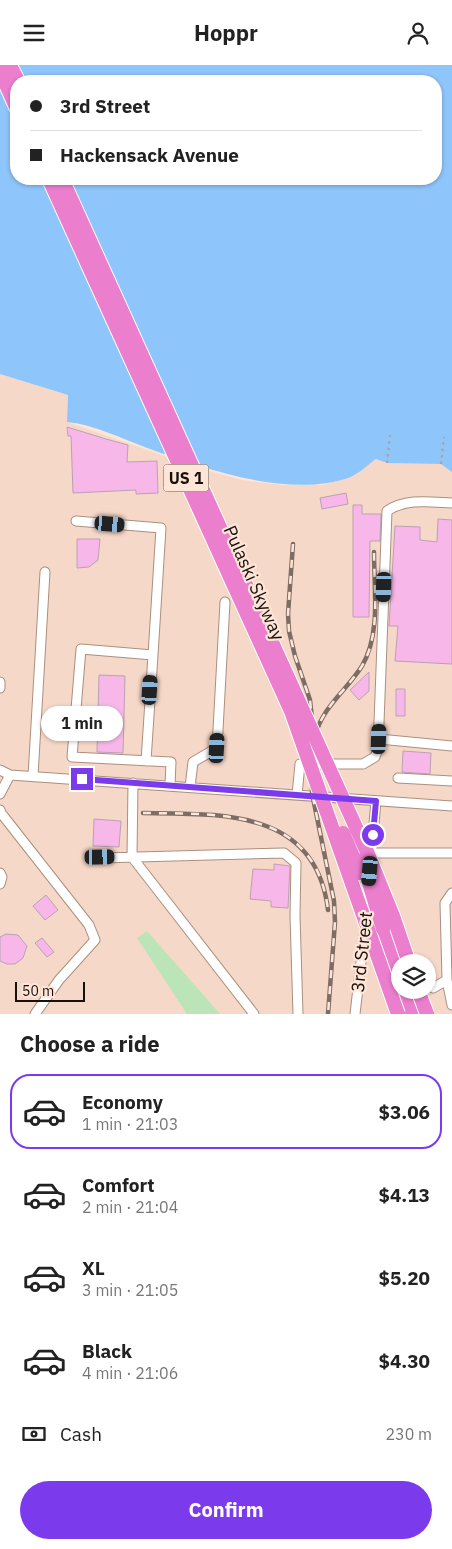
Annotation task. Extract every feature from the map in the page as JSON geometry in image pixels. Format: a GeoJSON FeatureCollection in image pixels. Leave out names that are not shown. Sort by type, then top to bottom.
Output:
{"type":"FeatureCollection","features":[{"type":"Feature","properties":{"kind":"highway"},"geometry":{"type":"LineString","coordinates":[[0,71],[10,94]]}},
{"type":"Feature","properties":{"kind":"highway","name":"Pulaski Skyway"},"geometry":{"type":"LineString","coordinates":[[52,185],[291,711],[398,1014]]}},
{"type":"Feature","properties":{"kind":"highway","name":"Pulaski Skyway"},"geometry":{"type":"LineString","coordinates":[[65,185],[326,758],[380,883],[406,954]]}},
{"type":"Feature","properties":{"kind":"highway"},"geometry":{"type":"LineString","coordinates":[[326,758],[361,857],[392,954]]}},
{"type":"Feature","properties":{"kind":"highway"},"geometry":{"type":"LineString","coordinates":[[316,781],[343,832],[383,929]]}},
{"type":"Feature","properties":{"kind":"highway"},"geometry":{"type":"LineString","coordinates":[[407,999],[412,1014]]}},
{"type":"Feature","properties":{"kind":"highway"},"geometry":{"type":"LineString","coordinates":[[421,999],[427,1014]]}},
{"type":"Feature","properties":{"kind":"street"},"geometry":{"type":"LineString","coordinates":[[297,795],[300,764],[363,764],[375,757],[378,749],[388,511],[395,506],[420,501],[452,503]]}},
{"type":"Feature","properties":{"kind":"street"},"geometry":{"type":"LineString","coordinates":[[76,521],[161,529],[146,761]]}},
{"type":"Feature","properties":{"kind":"street"},"geometry":{"type":"LineString","coordinates":[[33,776],[44,572]]}},
{"type":"Feature","properties":{"kind":"street"},"geometry":{"type":"LineString","coordinates":[[190,787],[194,762],[217,748],[225,602]]}},
{"type":"Feature","properties":{"kind":"street"},"geometry":{"type":"LineString","coordinates":[[152,655],[81,649],[72,757],[171,762],[170,785]]}},
{"type":"Feature","properties":{"kind":"street"},"geometry":{"type":"LineString","coordinates":[[0,682],[0,688]]}},
{"type":"Feature","properties":{"kind":"street"},"geometry":{"type":"LineString","coordinates":[[379,739],[452,746]]}},
{"type":"Feature","properties":{"kind":"street"},"geometry":{"type":"LineString","coordinates":[[0,770],[10,775],[452,806]]}},
{"type":"Feature","properties":{"kind":"street"},"geometry":{"type":"LineString","coordinates":[[0,794],[10,775]]}},
{"type":"Feature","properties":{"kind":"street"},"geometry":{"type":"LineString","coordinates":[[398,778],[452,781]]}},
{"type":"Feature","properties":{"kind":"street"},"geometry":{"type":"LineString","coordinates":[[133,783],[132,857],[254,1014]]}},
{"type":"Feature","properties":{"kind":"street","name":"3rd Street"},"geometry":{"type":"LineString","coordinates":[[355,1014],[365,928],[376,801]]}},
{"type":"Feature","properties":{"kind":"street"},"geometry":{"type":"LineString","coordinates":[[0,810],[89,925],[96,940],[59,980],[35,1014]]}},
{"type":"Feature","properties":{"kind":"street"},"geometry":{"type":"LineString","coordinates":[[100,857],[284,853],[296,863],[295,915],[298,1014]]}},
{"type":"Feature","properties":{"kind":"street"},"geometry":{"type":"LineString","coordinates":[[371,853],[452,853]]}},
{"type":"Feature","properties":{"kind":"street"},"geometry":{"type":"LineString","coordinates":[[0,873],[2,877],[0,884]]}},
{"type":"Feature","properties":{"kind":"street"},"geometry":{"type":"LineString","coordinates":[[452,893],[445,903],[449,950],[447,980],[452,1005]]}},
{"type":"Feature","properties":{"kind":"street"},"geometry":{"type":"LineString","coordinates":[[436,986],[447,980]]}},
{"type":"Feature","properties":{"kind":"path"},"geometry":{"type":"LineString","coordinates":[[387,463],[390,435]]}},
{"type":"Feature","properties":{"kind":"path"},"geometry":{"type":"LineString","coordinates":[[441,464],[444,437]]}},
{"type":"Feature","properties":{"kind":"shaded area"},"geometry":{"type":"Polygon","coordinates":[[[0,374],[68,395],[67,422],[202,469],[242,480],[282,485],[322,485],[352,477],[376,459],[387,463],[442,464],[452,471],[452,1014],[0,1014],[0,374]]]}},
{"type":"Feature","properties":{"kind":"green space"},"geometry":{"type":"Polygon","coordinates":[[[147,931],[220,1014],[187,1014],[137,938],[147,931]]]}},
{"type":"Feature","properties":{"kind":"water"},"geometry":{"type":"Polygon","coordinates":[[[0,65],[452,65],[452,472],[441,464],[387,463],[376,459],[351,477],[328,483],[302,485],[250,479],[197,465],[99,429],[67,422],[68,395],[0,374],[0,65]]]}},
{"type":"Feature","properties":{"kind":"building"},"geometry":{"type":"Polygon","coordinates":[[[67,427],[128,445],[127,462],[157,461],[158,493],[136,494],[136,490],[73,493],[71,436],[68,436],[67,427]]]}},
{"type":"Feature","properties":{"kind":"building"},"geometry":{"type":"Polygon","coordinates":[[[346,493],[348,504],[322,509],[320,498],[346,493]]]}},
{"type":"Feature","properties":{"kind":"building"},"geometry":{"type":"Polygon","coordinates":[[[353,505],[362,505],[362,514],[381,514],[380,541],[370,541],[369,617],[353,617],[353,505]]]}},
{"type":"Feature","properties":{"kind":"building"},"geometry":{"type":"Polygon","coordinates":[[[438,519],[452,520],[452,664],[395,661],[398,626],[389,626],[395,526],[420,527],[420,540],[437,542],[438,519]]]}},
{"type":"Feature","properties":{"kind":"building"},"geometry":{"type":"Polygon","coordinates":[[[77,539],[100,539],[98,560],[89,567],[77,568],[77,539]]]}},
{"type":"Feature","properties":{"kind":"building"},"geometry":{"type":"Polygon","coordinates":[[[369,672],[369,691],[359,700],[350,690],[369,672]]]}},
{"type":"Feature","properties":{"kind":"building"},"geometry":{"type":"Polygon","coordinates":[[[99,675],[125,676],[123,753],[97,752],[99,675]]]}},
{"type":"Feature","properties":{"kind":"building"},"geometry":{"type":"Polygon","coordinates":[[[396,689],[405,689],[405,716],[396,716],[396,689]]]}},
{"type":"Feature","properties":{"kind":"building"},"geometry":{"type":"Polygon","coordinates":[[[403,751],[431,753],[430,774],[402,772],[403,751]]]}},
{"type":"Feature","properties":{"kind":"building"},"geometry":{"type":"Polygon","coordinates":[[[94,819],[121,821],[119,847],[93,846],[94,819]]]}},
{"type":"Feature","properties":{"kind":"building"},"geometry":{"type":"Polygon","coordinates":[[[274,864],[290,866],[288,908],[271,907],[271,901],[250,899],[253,869],[274,870],[274,864]]]}},
{"type":"Feature","properties":{"kind":"building"},"geometry":{"type":"Polygon","coordinates":[[[46,895],[58,910],[45,920],[33,906],[46,895]]]}},
{"type":"Feature","properties":{"kind":"building"},"geometry":{"type":"Polygon","coordinates":[[[6,934],[18,935],[27,946],[23,958],[15,964],[7,964],[0,961],[0,937],[6,934]]]}},
{"type":"Feature","properties":{"kind":"building"},"geometry":{"type":"Polygon","coordinates":[[[42,938],[54,952],[47,957],[35,943],[42,938]]]}},
{"type":"Feature","properties":{"kind":"railway"},"geometry":{"type":"LineString","coordinates":[[293,544],[288,614],[289,631],[295,656],[310,700],[312,719],[312,793],[334,901],[335,922],[328,1014]]}},
{"type":"Feature","properties":{"kind":"railway"},"geometry":{"type":"LineString","coordinates":[[315,736],[329,707],[356,675],[368,653],[372,640],[375,610],[374,552]]}},
{"type":"Feature","properties":{"kind":"railway"},"geometry":{"type":"LineString","coordinates":[[143,813],[204,814],[233,817],[261,824],[285,835],[305,852],[320,877],[328,910]]}},
{"type":"Feature","properties":{"kind":"route"},"geometry":{"type":"LineString","coordinates":[[82,779],[376,801],[373,835]]}}]}
